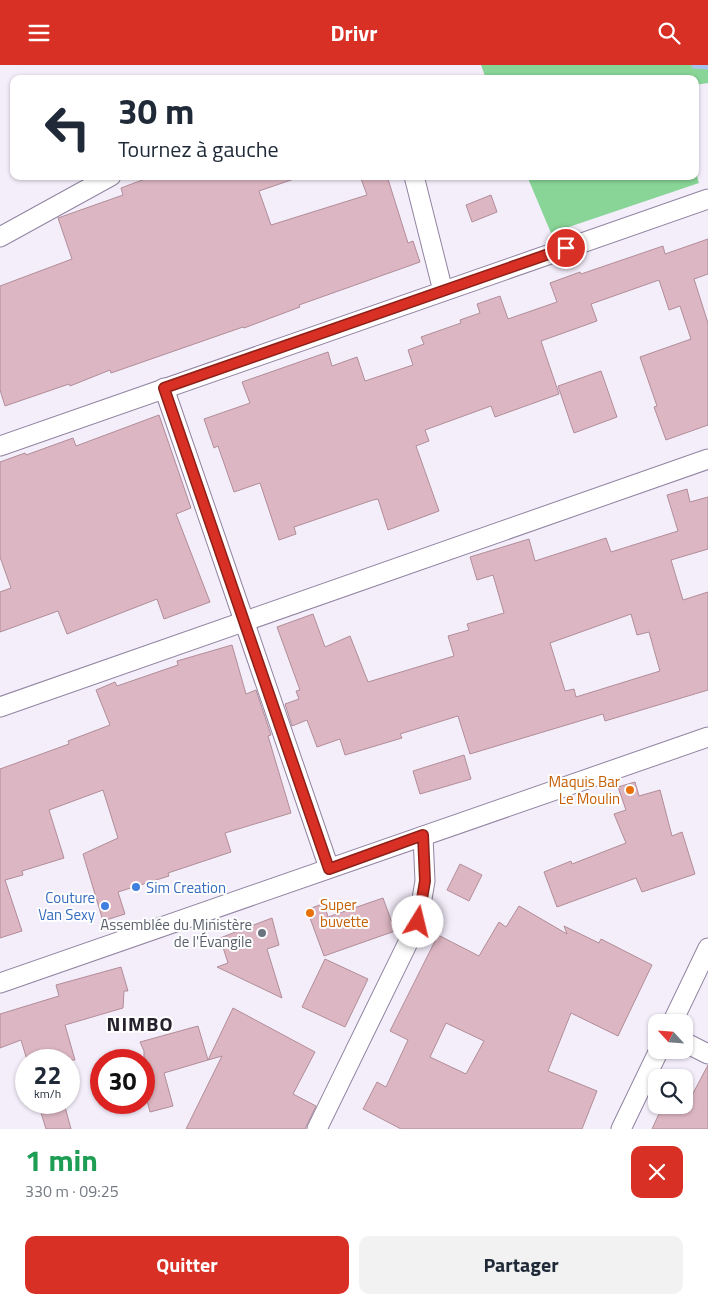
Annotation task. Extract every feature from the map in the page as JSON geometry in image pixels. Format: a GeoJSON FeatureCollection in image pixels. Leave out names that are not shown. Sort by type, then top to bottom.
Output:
{"type":"FeatureCollection","features":[{"type":"Feature","properties":{"kind":"street"},"geometry":{"type":"LineString","coordinates":[[0,237],[105,180]]}},
{"type":"Feature","properties":{"kind":"street"},"geometry":{"type":"LineString","coordinates":[[415,180],[443,291]]}},
{"type":"Feature","properties":{"kind":"street"},"geometry":{"type":"LineString","coordinates":[[0,446],[708,199]]}},
{"type":"Feature","properties":{"kind":"street"},"geometry":{"type":"LineString","coordinates":[[164,388],[329,869]]}},
{"type":"Feature","properties":{"kind":"street"},"geometry":{"type":"LineString","coordinates":[[0,707],[708,459]]}},
{"type":"Feature","properties":{"kind":"street"},"geometry":{"type":"LineString","coordinates":[[0,983],[708,737]]}},
{"type":"Feature","properties":{"kind":"street"},"geometry":{"type":"LineString","coordinates":[[318,1129],[418,922],[425,881],[423,835]]}},
{"type":"Feature","properties":{"kind":"street"},"geometry":{"type":"LineString","coordinates":[[676,1014],[708,948]]}},
{"type":"Feature","properties":{"kind":"street"},"geometry":{"type":"LineString","coordinates":[[693,1046],[708,1054]]}},
{"type":"Feature","properties":{"kind":"street"},"geometry":{"type":"LineString","coordinates":[[621,1129],[655,1059]]}},
{"type":"Feature","properties":{"kind":"green space"},"geometry":{"type":"Polygon","coordinates":[[[481,65],[708,65],[708,83],[699,84],[699,75],[485,75],[481,65]]]}},
{"type":"Feature","properties":{"kind":"green space"},"geometry":{"type":"Polygon","coordinates":[[[529,180],[698,180],[699,183],[551,233],[529,180]]]}},
{"type":"Feature","properties":{"kind":"building"},"geometry":{"type":"Polygon","coordinates":[[[142,180],[291,180],[259,191],[271,225],[367,195],[361,180],[388,180],[408,243],[413,241],[420,262],[299,305],[300,307],[244,328],[111,373],[110,370],[70,386],[69,384],[5,406],[0,390],[0,286],[72,259],[58,218],[123,195],[121,188],[142,180]]]}},
{"type":"Feature","properties":{"kind":"building"},"geometry":{"type":"Polygon","coordinates":[[[491,195],[497,212],[472,222],[466,205],[491,195]]]}},
{"type":"Feature","properties":{"kind":"building"},"geometry":{"type":"Polygon","coordinates":[[[708,239],[708,274],[694,279],[708,323],[708,425],[666,440],[654,407],[657,406],[640,357],[691,339],[680,306],[669,310],[659,280],[591,304],[597,321],[541,341],[559,394],[495,417],[491,406],[425,430],[429,441],[416,446],[439,511],[388,530],[378,499],[294,527],[296,534],[279,540],[260,483],[234,492],[218,446],[214,448],[204,419],[250,403],[242,382],[328,352],[332,366],[357,357],[365,381],[413,365],[408,350],[424,344],[421,337],[461,323],[460,320],[480,313],[477,304],[500,296],[508,319],[557,302],[550,283],[663,246],[665,254],[708,239]]]}},
{"type":"Feature","properties":{"kind":"building"},"geometry":{"type":"Polygon","coordinates":[[[601,371],[617,417],[574,433],[558,386],[601,371]]]}},
{"type":"Feature","properties":{"kind":"building"},"geometry":{"type":"Polygon","coordinates":[[[159,415],[191,508],[176,514],[210,602],[164,619],[157,599],[67,634],[58,611],[0,632],[0,592],[11,588],[0,557],[0,462],[73,438],[76,446],[159,415]]]}},
{"type":"Feature","properties":{"kind":"building"},"geometry":{"type":"Polygon","coordinates":[[[687,489],[690,502],[708,497],[708,549],[671,560],[683,600],[708,592],[708,690],[605,721],[603,714],[470,754],[458,716],[400,734],[402,738],[345,755],[340,739],[317,747],[307,720],[292,726],[285,704],[299,699],[296,691],[300,690],[277,627],[313,614],[325,647],[350,636],[368,682],[454,656],[448,636],[469,630],[467,624],[504,613],[493,575],[477,580],[470,557],[529,539],[535,561],[606,538],[611,552],[678,531],[667,495],[687,489]],[[631,614],[550,643],[565,691],[574,689],[576,697],[660,671],[649,632],[637,635],[631,614]]]}},
{"type":"Feature","properties":{"kind":"building"},"geometry":{"type":"Polygon","coordinates":[[[232,645],[246,694],[256,690],[271,735],[268,736],[291,813],[225,833],[231,852],[168,873],[169,876],[118,892],[125,914],[103,921],[83,854],[118,838],[103,790],[49,810],[64,858],[22,871],[23,875],[5,880],[22,931],[0,938],[0,769],[69,744],[68,741],[110,725],[96,690],[115,682],[117,686],[178,665],[177,661],[232,645]]]}},
{"type":"Feature","properties":{"kind":"building"},"geometry":{"type":"Polygon","coordinates":[[[464,755],[471,779],[420,794],[413,771],[464,755]]]}},
{"type":"Feature","properties":{"kind":"building"},"geometry":{"type":"Polygon","coordinates":[[[635,782],[639,796],[660,790],[672,836],[682,832],[695,874],[642,892],[636,878],[557,907],[544,872],[571,861],[572,864],[626,843],[614,814],[626,810],[618,787],[635,782]]]}},
{"type":"Feature","properties":{"kind":"building"},"geometry":{"type":"Polygon","coordinates":[[[460,864],[482,875],[469,901],[447,890],[460,864]]]}},
{"type":"Feature","properties":{"kind":"building"},"geometry":{"type":"Polygon","coordinates":[[[383,898],[395,931],[324,956],[307,910],[324,903],[328,917],[383,898]]]}},
{"type":"Feature","properties":{"kind":"building"},"geometry":{"type":"Polygon","coordinates":[[[519,906],[567,934],[564,926],[599,943],[601,939],[652,965],[618,1036],[571,1013],[548,1071],[597,1091],[582,1129],[401,1129],[363,1109],[377,1082],[386,1087],[408,1040],[390,1031],[438,935],[479,956],[499,922],[506,927],[519,906]],[[446,1023],[430,1057],[466,1074],[484,1041],[446,1023]]]}},
{"type":"Feature","properties":{"kind":"building"},"geometry":{"type":"Polygon","coordinates":[[[272,918],[279,945],[267,949],[282,998],[217,967],[228,963],[220,938],[272,918]]]}},
{"type":"Feature","properties":{"kind":"building"},"geometry":{"type":"Polygon","coordinates":[[[325,959],[368,979],[345,1027],[302,1007],[325,959]]]}},
{"type":"Feature","properties":{"kind":"building"},"geometry":{"type":"Polygon","coordinates":[[[121,967],[128,991],[124,991],[123,1008],[65,1025],[72,1049],[24,1049],[21,1040],[0,1048],[0,1014],[59,996],[56,985],[121,967]]]}},
{"type":"Feature","properties":{"kind":"building"},"geometry":{"type":"Polygon","coordinates":[[[233,1008],[315,1052],[293,1094],[316,1106],[305,1129],[186,1129],[222,1056],[208,1060],[233,1008]]]}},
{"type":"Feature","properties":{"kind":"building"},"geometry":{"type":"Polygon","coordinates":[[[198,1026],[208,1060],[164,1073],[173,1106],[155,1111],[155,1049],[143,1049],[140,1042],[198,1026]]]}},
{"type":"Feature","properties":{"kind":"building"},"geometry":{"type":"Polygon","coordinates":[[[708,1065],[708,1129],[652,1129],[659,1114],[693,1114],[693,1093],[708,1065]]]}},
{"type":"Feature","properties":{"kind":"building"},"geometry":{"type":"Polygon","coordinates":[[[41,1114],[67,1114],[71,1129],[46,1129],[41,1114]]]}},
{"type":"Feature","properties":{"kind":"waterway"},"geometry":{"type":"LineString","coordinates":[[695,65],[708,66]]}},
{"type":"Feature","properties":{"kind":"place","name":"Maquis Bar Le Moulin"},"geometry":{"type":"Point","coordinates":[630,790]}},
{"type":"Feature","properties":{"kind":"place","name":"Sim Creation"},"geometry":{"type":"Point","coordinates":[136,887]}},
{"type":"Feature","properties":{"kind":"place","name":"Couture Van Sexy"},"geometry":{"type":"Point","coordinates":[105,906]}},
{"type":"Feature","properties":{"kind":"place","name":"Super buvette"},"geometry":{"type":"Point","coordinates":[310,913]}},
{"type":"Feature","properties":{"kind":"place","name":"Assemblée du Ministère de l'Évangile"},"geometry":{"type":"Point","coordinates":[262,933]}},
{"type":"Feature","properties":{"kind":"district","name":"NIMBO"},"geometry":{"type":"Point","coordinates":[140,1023]}},
{"type":"Feature","properties":{"kind":"route"},"geometry":{"type":"LineString","coordinates":[[418,922],[425,881],[423,835],[329,869],[164,388],[566,248]]}}]}
